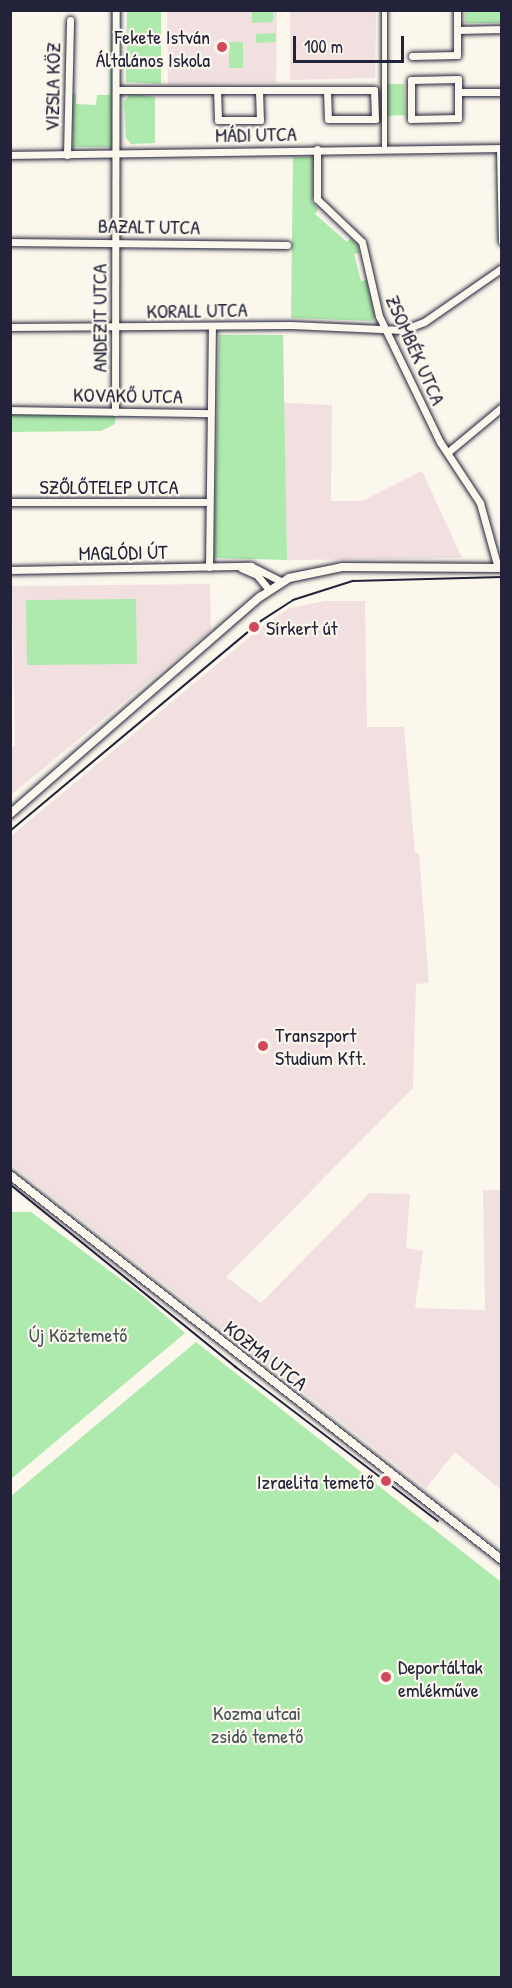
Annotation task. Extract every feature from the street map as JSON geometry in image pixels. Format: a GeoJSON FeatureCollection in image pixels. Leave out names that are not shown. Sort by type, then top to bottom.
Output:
{"type":"FeatureCollection","features":[{"type":"Feature","properties":{"kind":"street","name":"ANDEZIT UTCA"},"geometry":{"type":"LineString","coordinates":[[116,10],[116,412]]}},
{"type":"Feature","properties":{"kind":"street"},"geometry":{"type":"LineString","coordinates":[[384,10],[384,149]]}},
{"type":"Feature","properties":{"kind":"street"},"geometry":{"type":"LineString","coordinates":[[412,56],[457,55],[457,10]]}},
{"type":"Feature","properties":{"kind":"street","name":"VIZSLA KÖZ"},"geometry":{"type":"LineString","coordinates":[[67,154],[70,20]]}},
{"type":"Feature","properties":{"kind":"street"},"geometry":{"type":"LineString","coordinates":[[457,30],[501,29]]}},
{"type":"Feature","properties":{"kind":"street"},"geometry":{"type":"LineString","coordinates":[[458,79],[458,92],[458,118],[411,119],[411,80],[458,79]]}},
{"type":"Feature","properties":{"kind":"street"},"geometry":{"type":"LineString","coordinates":[[116,90],[217,90],[259,90],[327,90],[374,90],[375,119],[328,119],[327,90]]}},
{"type":"Feature","properties":{"kind":"street"},"geometry":{"type":"LineString","coordinates":[[217,90],[218,120],[260,120],[259,90]]}},
{"type":"Feature","properties":{"kind":"street"},"geometry":{"type":"LineString","coordinates":[[458,92],[501,92]]}},
{"type":"Feature","properties":{"kind":"street"},"geometry":{"type":"LineString","coordinates":[[500,148],[501,241]]}},
{"type":"Feature","properties":{"kind":"street","name":"MÁDI UTCA"},"geometry":{"type":"LineString","coordinates":[[10,155],[500,148]]}},
{"type":"Feature","properties":{"kind":"street","name":"ZSOMBÉK UTCA"},"geometry":{"type":"LineString","coordinates":[[317,149],[317,199],[362,242],[385,327],[448,452],[484,514],[500,568]]}},
{"type":"Feature","properties":{"kind":"street","name":"BAZALT UTCA"},"geometry":{"type":"LineString","coordinates":[[10,242],[287,245]]}},
{"type":"Feature","properties":{"kind":"street","name":"KORALL UTCA"},"geometry":{"type":"LineString","coordinates":[[10,327],[415,326],[501,268]]}},
{"type":"Feature","properties":{"kind":"street"},"geometry":{"type":"LineString","coordinates":[[209,567],[208,502],[212,327]]}},
{"type":"Feature","properties":{"kind":"street"},"geometry":{"type":"LineString","coordinates":[[448,452],[501,407]]}},
{"type":"Feature","properties":{"kind":"street","name":"KOVAKŐ UTCA"},"geometry":{"type":"LineString","coordinates":[[10,410],[210,413]]}},
{"type":"Feature","properties":{"kind":"street","name":"SZŐLŐTELEP UTCA"},"geometry":{"type":"LineString","coordinates":[[10,502],[208,502]]}},
{"type":"Feature","properties":{"kind":"street"},"geometry":{"type":"LineString","coordinates":[[236,566],[252,572],[269,590]]}},
{"type":"Feature","properties":{"kind":"street","name":"MAGLÓDI ÚT"},"geometry":{"type":"LineString","coordinates":[[10,570],[236,566],[258,567],[282,582]]}},
{"type":"Feature","properties":{"kind":"street"},"geometry":{"type":"LineString","coordinates":[[10,814],[269,590],[282,582],[308,572],[342,567],[500,568]]}},
{"type":"Feature","properties":{"kind":"street","name":"KOZMA UTCA"},"geometry":{"type":"LineString","coordinates":[[10,1175],[501,1560]]}},
{"type":"Feature","properties":{"kind":"shaded area","name":"Fekete István Általános Iskola"},"geometry":{"type":"Polygon","coordinates":[[[167,11],[277,11],[276,83],[168,84],[167,11]]]}},
{"type":"Feature","properties":{"kind":"shaded area"},"geometry":{"type":"Polygon","coordinates":[[[290,11],[376,11],[375,78],[290,80],[290,11]]]}},
{"type":"Feature","properties":{"kind":"shaded area"},"geometry":{"type":"Polygon","coordinates":[[[284,403],[332,405],[331,501],[362,501],[422,471],[462,558],[287,560],[284,403]]]}},
{"type":"Feature","properties":{"kind":"shaded area"},"geometry":{"type":"Polygon","coordinates":[[[210,584],[211,630],[11,795],[11,746],[15,746],[12,586],[210,584]]]}},
{"type":"Feature","properties":{"kind":"shaded area"},"geometry":{"type":"Polygon","coordinates":[[[325,601],[365,601],[367,727],[404,727],[415,853],[419,853],[429,983],[416,984],[413,1088],[226,1277],[261,1303],[369,1193],[410,1194],[406,1248],[423,1251],[415,1308],[485,1310],[483,1190],[501,1190],[501,1490],[455,1452],[426,1488],[11,1164],[11,836],[263,626],[290,608],[325,601]]]}},
{"type":"Feature","properties":{"kind":"green space"},"geometry":{"type":"Polygon","coordinates":[[[127,11],[161,11],[161,84],[126,82],[127,11]]]}},
{"type":"Feature","properties":{"kind":"green space"},"geometry":{"type":"Polygon","coordinates":[[[252,11],[273,11],[273,22],[252,23],[252,11]]]}},
{"type":"Feature","properties":{"kind":"green space"},"geometry":{"type":"Polygon","coordinates":[[[465,11],[501,11],[501,23],[465,23],[465,11]]]}},
{"type":"Feature","properties":{"kind":"green space"},"geometry":{"type":"Polygon","coordinates":[[[111,13],[115,13],[114,147],[73,147],[72,93],[76,93],[76,104],[96,105],[97,95],[110,95],[111,13]]]}},
{"type":"Feature","properties":{"kind":"green space"},"geometry":{"type":"Polygon","coordinates":[[[276,33],[276,42],[256,43],[256,34],[276,33]]]}},
{"type":"Feature","properties":{"kind":"green space"},"geometry":{"type":"Polygon","coordinates":[[[229,42],[243,42],[243,68],[229,68],[229,42]]]}},
{"type":"Feature","properties":{"kind":"green space"},"geometry":{"type":"Polygon","coordinates":[[[387,84],[404,84],[405,115],[387,116],[387,84]]]}},
{"type":"Feature","properties":{"kind":"green space"},"geometry":{"type":"Polygon","coordinates":[[[130,94],[155,97],[155,143],[131,144],[126,138],[124,102],[130,94]]]}},
{"type":"Feature","properties":{"kind":"green space"},"geometry":{"type":"Polygon","coordinates":[[[293,157],[313,157],[312,202],[318,209],[315,214],[347,242],[351,238],[357,244],[360,253],[354,254],[361,281],[367,280],[375,317],[372,321],[291,318],[293,157]]]}},
{"type":"Feature","properties":{"kind":"green space"},"geometry":{"type":"Polygon","coordinates":[[[219,335],[283,335],[287,560],[214,558],[219,335]]]}},
{"type":"Feature","properties":{"kind":"green space"},"geometry":{"type":"Polygon","coordinates":[[[11,414],[115,416],[115,424],[101,431],[11,432],[11,414]]]}},
{"type":"Feature","properties":{"kind":"green space"},"geometry":{"type":"Polygon","coordinates":[[[136,599],[137,664],[27,665],[26,600],[136,599]]]}},
{"type":"Feature","properties":{"kind":"green space","name":"Új Köztemető"},"geometry":{"type":"Polygon","coordinates":[[[11,1212],[31,1212],[143,1296],[185,1333],[11,1479],[11,1212]]]}},
{"type":"Feature","properties":{"kind":"green space","name":"Kozma utcai zsidó temető"},"geometry":{"type":"Polygon","coordinates":[[[196,1342],[501,1582],[501,1977],[11,1977],[11,1496],[196,1342]]]}},
{"type":"Feature","properties":{"kind":"tram line"},"geometry":{"type":"LineString","coordinates":[[10,831],[261,621],[293,600],[353,581],[502,577]]}},
{"type":"Feature","properties":{"kind":"tram line"},"geometry":{"type":"LineString","coordinates":[[10,1184],[236,1367],[438,1521]]}},
{"type":"Feature","properties":{"kind":"place","name":"Fekete István Általános Iskola"},"geometry":{"type":"Point","coordinates":[222,47]}},
{"type":"Feature","properties":{"kind":"place","name":"Sírkert út"},"geometry":{"type":"Point","coordinates":[254,627]}},
{"type":"Feature","properties":{"kind":"place","name":"Transzport Studium Kft."},"geometry":{"type":"Point","coordinates":[263,1046]}},
{"type":"Feature","properties":{"kind":"place","name":"Izraelita temető"},"geometry":{"type":"Point","coordinates":[386,1481]}},
{"type":"Feature","properties":{"kind":"place","name":"Deportáltak emlékműve"},"geometry":{"type":"Point","coordinates":[386,1677]}}]}
